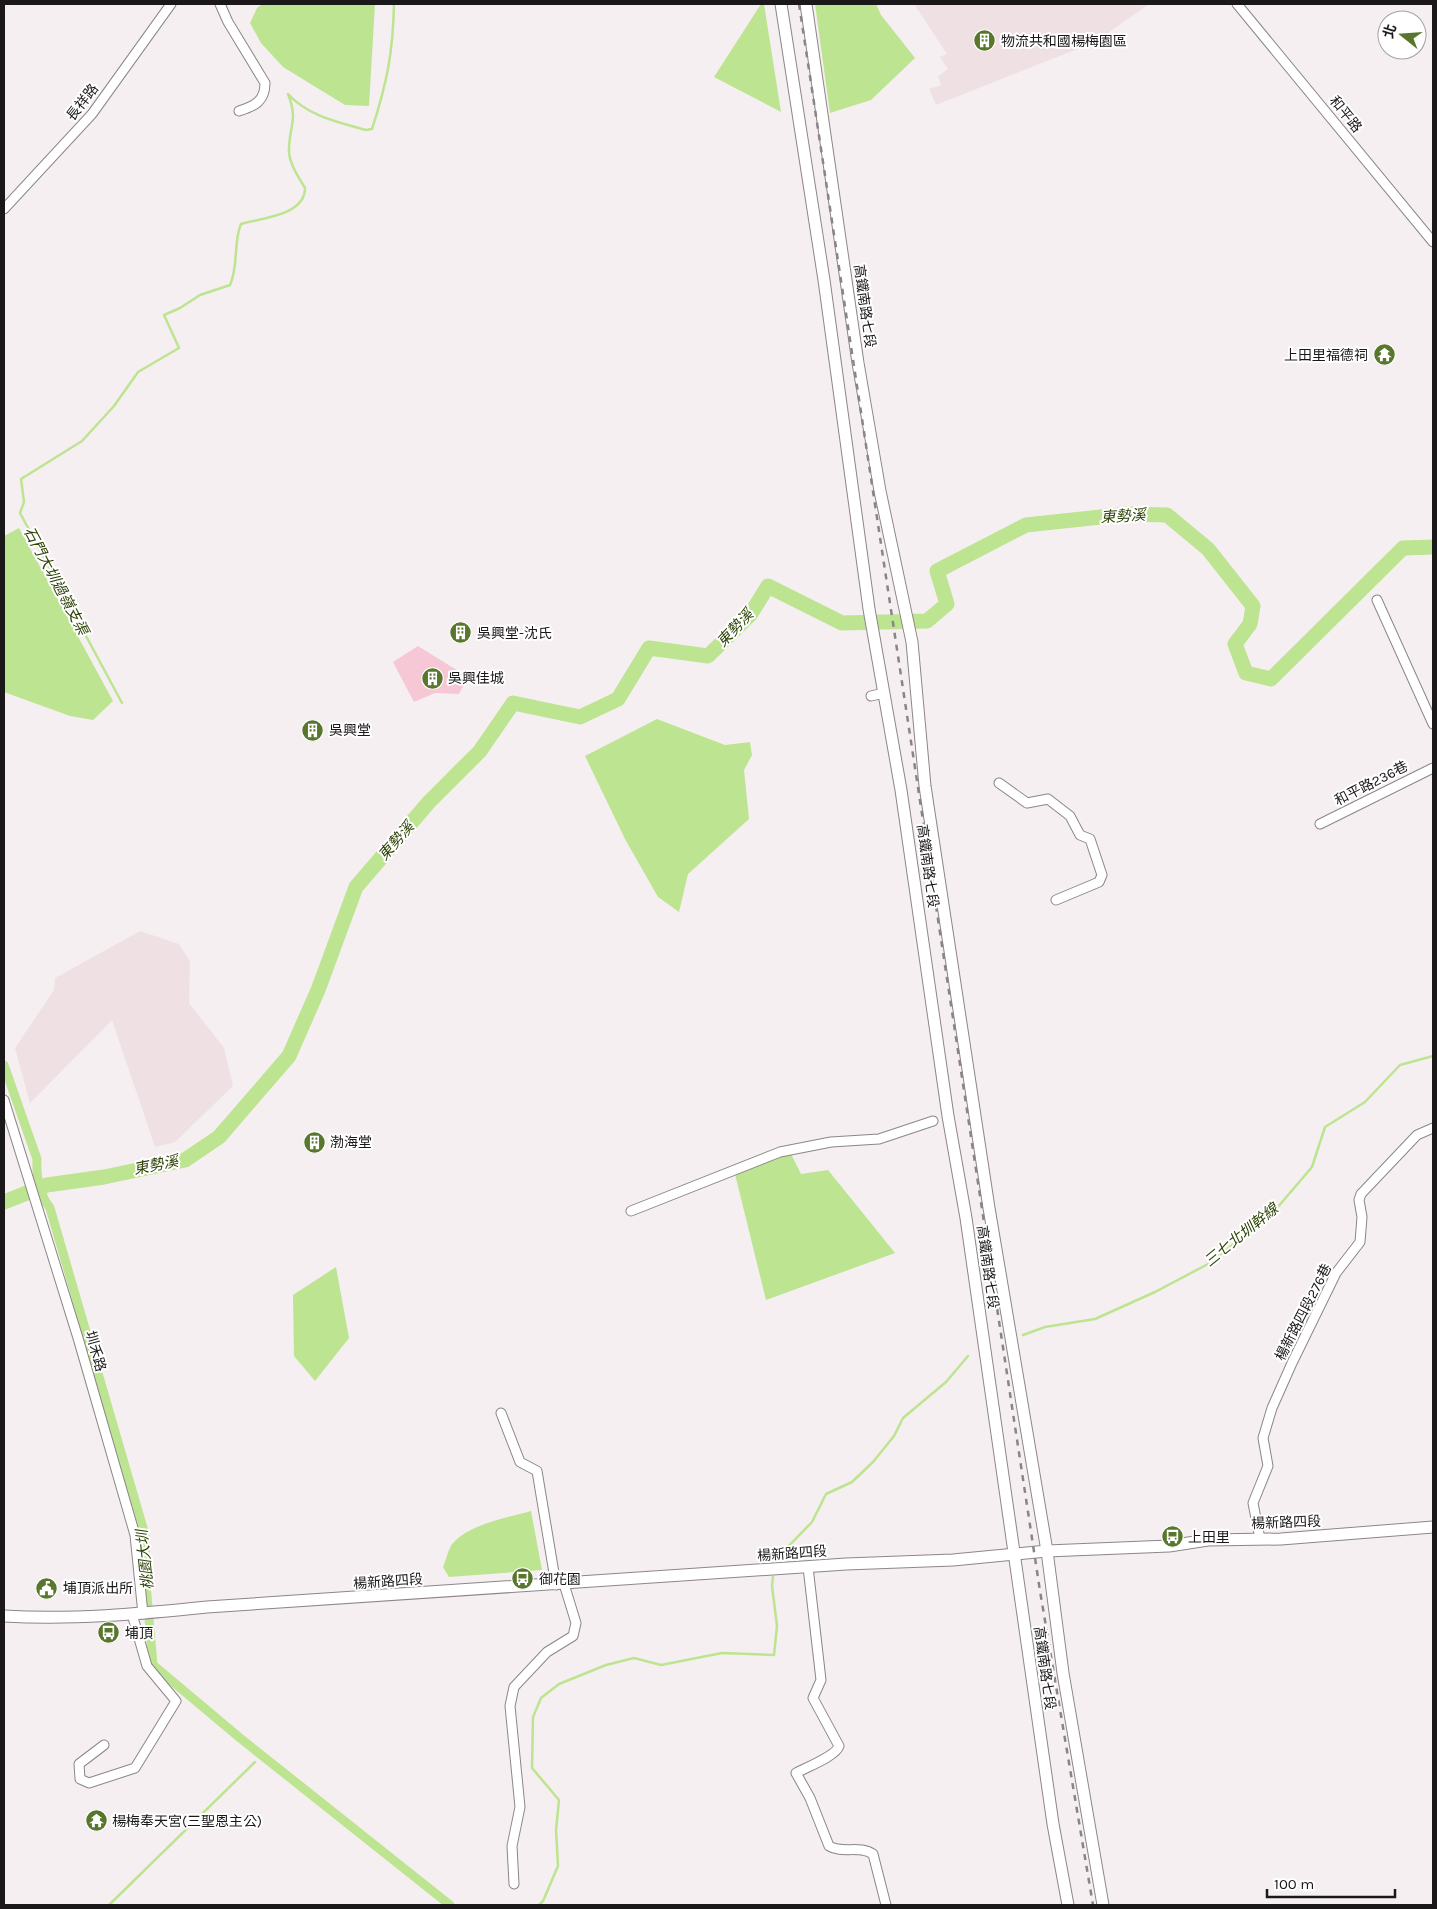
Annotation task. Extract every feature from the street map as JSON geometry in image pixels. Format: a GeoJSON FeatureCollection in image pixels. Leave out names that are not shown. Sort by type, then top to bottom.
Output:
{"type":"FeatureCollection","features":[{"type":"Feature","properties":{"kind":"main road","name":"高鐵南路七段"},"geometry":{"type":"LineString","coordinates":[[781,4],[824,280],[869,609],[902,790],[948,1116],[966,1218],[1053,1824],[1068,1905]]}},
{"type":"Feature","properties":{"kind":"main road","name":"高鐵南路七段"},"geometry":{"type":"LineString","coordinates":[[806,4],[860,373],[880,491],[907,611],[989,1208],[1047,1551],[1063,1673],[1103,1905]]}},
{"type":"Feature","properties":{"kind":"main road","name":"楊新路四段"},"geometry":{"type":"LineString","coordinates":[[4,1616],[38,1618],[142,1613],[207,1607],[560,1585],[1047,1551],[1169,1546],[1208,1540],[1260,1539],[1433,1527]]}},
{"type":"Feature","properties":{"kind":"street","name":"長祥路"},"geometry":{"type":"LineString","coordinates":[[4,210],[92,114],[171,4]]}},
{"type":"Feature","properties":{"kind":"street"},"geometry":{"type":"LineString","coordinates":[[220,4],[228,22],[266,83],[261,100],[254,106],[239,111]]}},
{"type":"Feature","properties":{"kind":"street","name":"和平路"},"geometry":{"type":"LineString","coordinates":[[1237,4],[1433,242]]}},
{"type":"Feature","properties":{"kind":"street"},"geometry":{"type":"LineString","coordinates":[[1377,600],[1433,724]]}},
{"type":"Feature","properties":{"kind":"street"},"geometry":{"type":"LineString","coordinates":[[871,696],[884,693]]}},
{"type":"Feature","properties":{"kind":"street","name":"和平路236巷"},"geometry":{"type":"LineString","coordinates":[[1320,824],[1433,768]]}},
{"type":"Feature","properties":{"kind":"street"},"geometry":{"type":"LineString","coordinates":[[1000,783],[1027,803],[1048,799],[1070,816],[1080,835],[1090,839],[1102,875],[1099,882],[1056,900]]}},
{"type":"Feature","properties":{"kind":"street","name":"圳禾路"},"geometry":{"type":"LineString","coordinates":[[4,1100],[29,1177],[135,1535],[147,1666],[176,1700],[135,1768],[90,1783],[80,1779],[79,1764],[104,1745]]}},
{"type":"Feature","properties":{"kind":"street"},"geometry":{"type":"LineString","coordinates":[[631,1211],[780,1152],[831,1142],[879,1139],[933,1121]]}},
{"type":"Feature","properties":{"kind":"street","name":"楊新路四段276巷"},"geometry":{"type":"LineString","coordinates":[[1260,1539],[1253,1504],[1268,1466],[1263,1438],[1276,1399],[1324,1297],[1336,1273],[1360,1242],[1362,1217],[1359,1200],[1361,1194],[1417,1134],[1433,1128]]}},
{"type":"Feature","properties":{"kind":"street"},"geometry":{"type":"LineString","coordinates":[[501,1413],[520,1462],[537,1471],[560,1585],[576,1623],[573,1636],[547,1652],[514,1687],[510,1706],[520,1807],[512,1846],[514,1884]]}},
{"type":"Feature","properties":{"kind":"street"},"geometry":{"type":"LineString","coordinates":[[808,1567],[821,1680],[812,1698],[839,1746],[838,1751],[796,1773],[810,1798],[828,1846],[834,1850],[864,1850],[873,1854],[886,1905]]}},
{"type":"Feature","properties":{"kind":"shaded area"},"geometry":{"type":"Polygon","coordinates":[[[262,4],[375,4],[369,106],[345,105],[283,67],[261,43],[250,23],[257,8],[262,4]]]}},
{"type":"Feature","properties":{"kind":"shaded area"},"geometry":{"type":"Polygon","coordinates":[[[761,4],[764,4],[781,112],[714,77],[761,4]]]}},
{"type":"Feature","properties":{"kind":"shaded area"},"geometry":{"type":"Polygon","coordinates":[[[815,4],[876,4],[881,15],[915,58],[871,100],[830,113],[815,4]]]}},
{"type":"Feature","properties":{"kind":"shaded area","name":"物流共和國楊梅園區"},"geometry":{"type":"Polygon","coordinates":[[[914,4],[1149,4],[1095,42],[936,105],[929,89],[941,85],[938,76],[948,69],[940,57],[947,54],[914,4]]]}},
{"type":"Feature","properties":{"kind":"shaded area"},"geometry":{"type":"Polygon","coordinates":[[[19,528],[113,701],[93,720],[70,716],[4,692],[4,536],[19,528]]]}},
{"type":"Feature","properties":{"kind":"shaded area"},"geometry":{"type":"Polygon","coordinates":[[[418,646],[468,677],[459,694],[435,693],[414,702],[393,662],[418,646]]]}},
{"type":"Feature","properties":{"kind":"shaded area"},"geometry":{"type":"Polygon","coordinates":[[[657,719],[725,745],[750,742],[752,755],[744,770],[749,819],[688,874],[679,912],[658,897],[625,839],[585,756],[657,719]]]}},
{"type":"Feature","properties":{"kind":"shaded area"},"geometry":{"type":"Polygon","coordinates":[[[140,931],[179,944],[190,962],[189,1003],[224,1048],[233,1086],[175,1142],[155,1147],[112,1020],[30,1103],[15,1048],[54,990],[55,978],[140,931]]]}},
{"type":"Feature","properties":{"kind":"shaded area"},"geometry":{"type":"Polygon","coordinates":[[[790,1152],[801,1174],[828,1170],[895,1253],[766,1300],[735,1174],[790,1152]]]}},
{"type":"Feature","properties":{"kind":"shaded area"},"geometry":{"type":"Polygon","coordinates":[[[336,1267],[349,1338],[315,1381],[294,1356],[293,1295],[336,1267]]]}},
{"type":"Feature","properties":{"kind":"shaded area"},"geometry":{"type":"Polygon","coordinates":[[[531,1511],[542,1570],[449,1577],[443,1567],[454,1542],[480,1526],[531,1511]]]}},
{"type":"Feature","properties":{"kind":"waterway","name":"石門大圳過嶺支渠"},"geometry":{"type":"LineString","coordinates":[[122,703],[20,513],[24,502],[21,479],[82,441],[114,406],[138,372],[179,348],[164,315],[180,308],[200,295],[230,285],[233,277],[237,239],[241,224],[280,214],[298,205],[303,197],[305,188],[294,169],[289,153],[293,110],[288,94],[296,102],[314,113],[366,130],[372,129],[382,97],[388,67],[394,4]]}},
{"type":"Feature","properties":{"kind":"waterway","name":"東勢溪"},"geometry":{"type":"LineString","coordinates":[[4,1202],[47,1185],[104,1177],[185,1160],[219,1137],[289,1056],[318,990],[356,887],[429,802],[480,751],[513,703],[580,717],[618,699],[649,648],[708,656],[750,615],[768,586],[842,623],[927,621],[947,604],[937,571],[1026,525],[1128,514],[1167,515],[1208,549],[1253,606],[1250,624],[1235,644],[1246,673],[1271,679],[1403,548],[1433,547]]}},
{"type":"Feature","properties":{"kind":"waterway","name":"三七北圳幹線"},"geometry":{"type":"LineString","coordinates":[[1023,1335],[1045,1327],[1095,1319],[1155,1292],[1208,1264],[1271,1215],[1312,1167],[1325,1127],[1365,1102],[1400,1065],[1433,1056]]}},
{"type":"Feature","properties":{"kind":"waterway","name":"桃園大圳"},"geometry":{"type":"LineString","coordinates":[[4,1065],[37,1159],[39,1185],[43,1197],[50,1208],[145,1535],[146,1584],[153,1665],[240,1738],[450,1905]]}},
{"type":"Feature","properties":{"kind":"waterway","name":"三七北圳幹線"},"geometry":{"type":"LineString","coordinates":[[776,1562],[777,1558],[812,1522],[826,1494],[852,1482],[873,1462],[894,1436],[903,1418],[946,1382],[968,1356]]}},
{"type":"Feature","properties":{"kind":"waterway","name":"三七北圳幹線"},"geometry":{"type":"LineString","coordinates":[[539,1905],[543,1901],[558,1866],[556,1830],[559,1800],[532,1768],[533,1717],[541,1698],[559,1684],[606,1665],[634,1658],[661,1665],[722,1653],[774,1655],[777,1626],[772,1586],[773,1577]]}},
{"type":"Feature","properties":{"kind":"waterway"},"geometry":{"type":"LineString","coordinates":[[109,1905],[255,1762]]}},
{"type":"Feature","properties":{"kind":"railway"},"geometry":{"type":"LineString","coordinates":[[799,4],[1040,1591],[1093,1905]]}},
{"type":"Feature","properties":{"kind":"place","name":"物流共和國楊梅園區"},"geometry":{"type":"Point","coordinates":[985,41]}},
{"type":"Feature","properties":{"kind":"place","name":"上田里福德祠"},"geometry":{"type":"Point","coordinates":[1384,355]}},
{"type":"Feature","properties":{"kind":"place","name":"吳興堂-沈氏"},"geometry":{"type":"Point","coordinates":[461,633]}},
{"type":"Feature","properties":{"kind":"place","name":"吳興佳城"},"geometry":{"type":"Point","coordinates":[432,678]}},
{"type":"Feature","properties":{"kind":"place","name":"吳興堂"},"geometry":{"type":"Point","coordinates":[313,730]}},
{"type":"Feature","properties":{"kind":"place","name":"渤海堂"},"geometry":{"type":"Point","coordinates":[314,1142]}},
{"type":"Feature","properties":{"kind":"place","name":"上田里"},"geometry":{"type":"Point","coordinates":[1172,1537]}},
{"type":"Feature","properties":{"kind":"place","name":"御花園"},"geometry":{"type":"Point","coordinates":[523,1579]}},
{"type":"Feature","properties":{"kind":"place","name":"埔頂派出所"},"geometry":{"type":"Point","coordinates":[47,1588]}},
{"type":"Feature","properties":{"kind":"place","name":"埔頂"},"geometry":{"type":"Point","coordinates":[109,1633]}},
{"type":"Feature","properties":{"kind":"place","name":"楊梅奉天宮(三聖恩主公)"},"geometry":{"type":"Point","coordinates":[96,1821]}}]}
